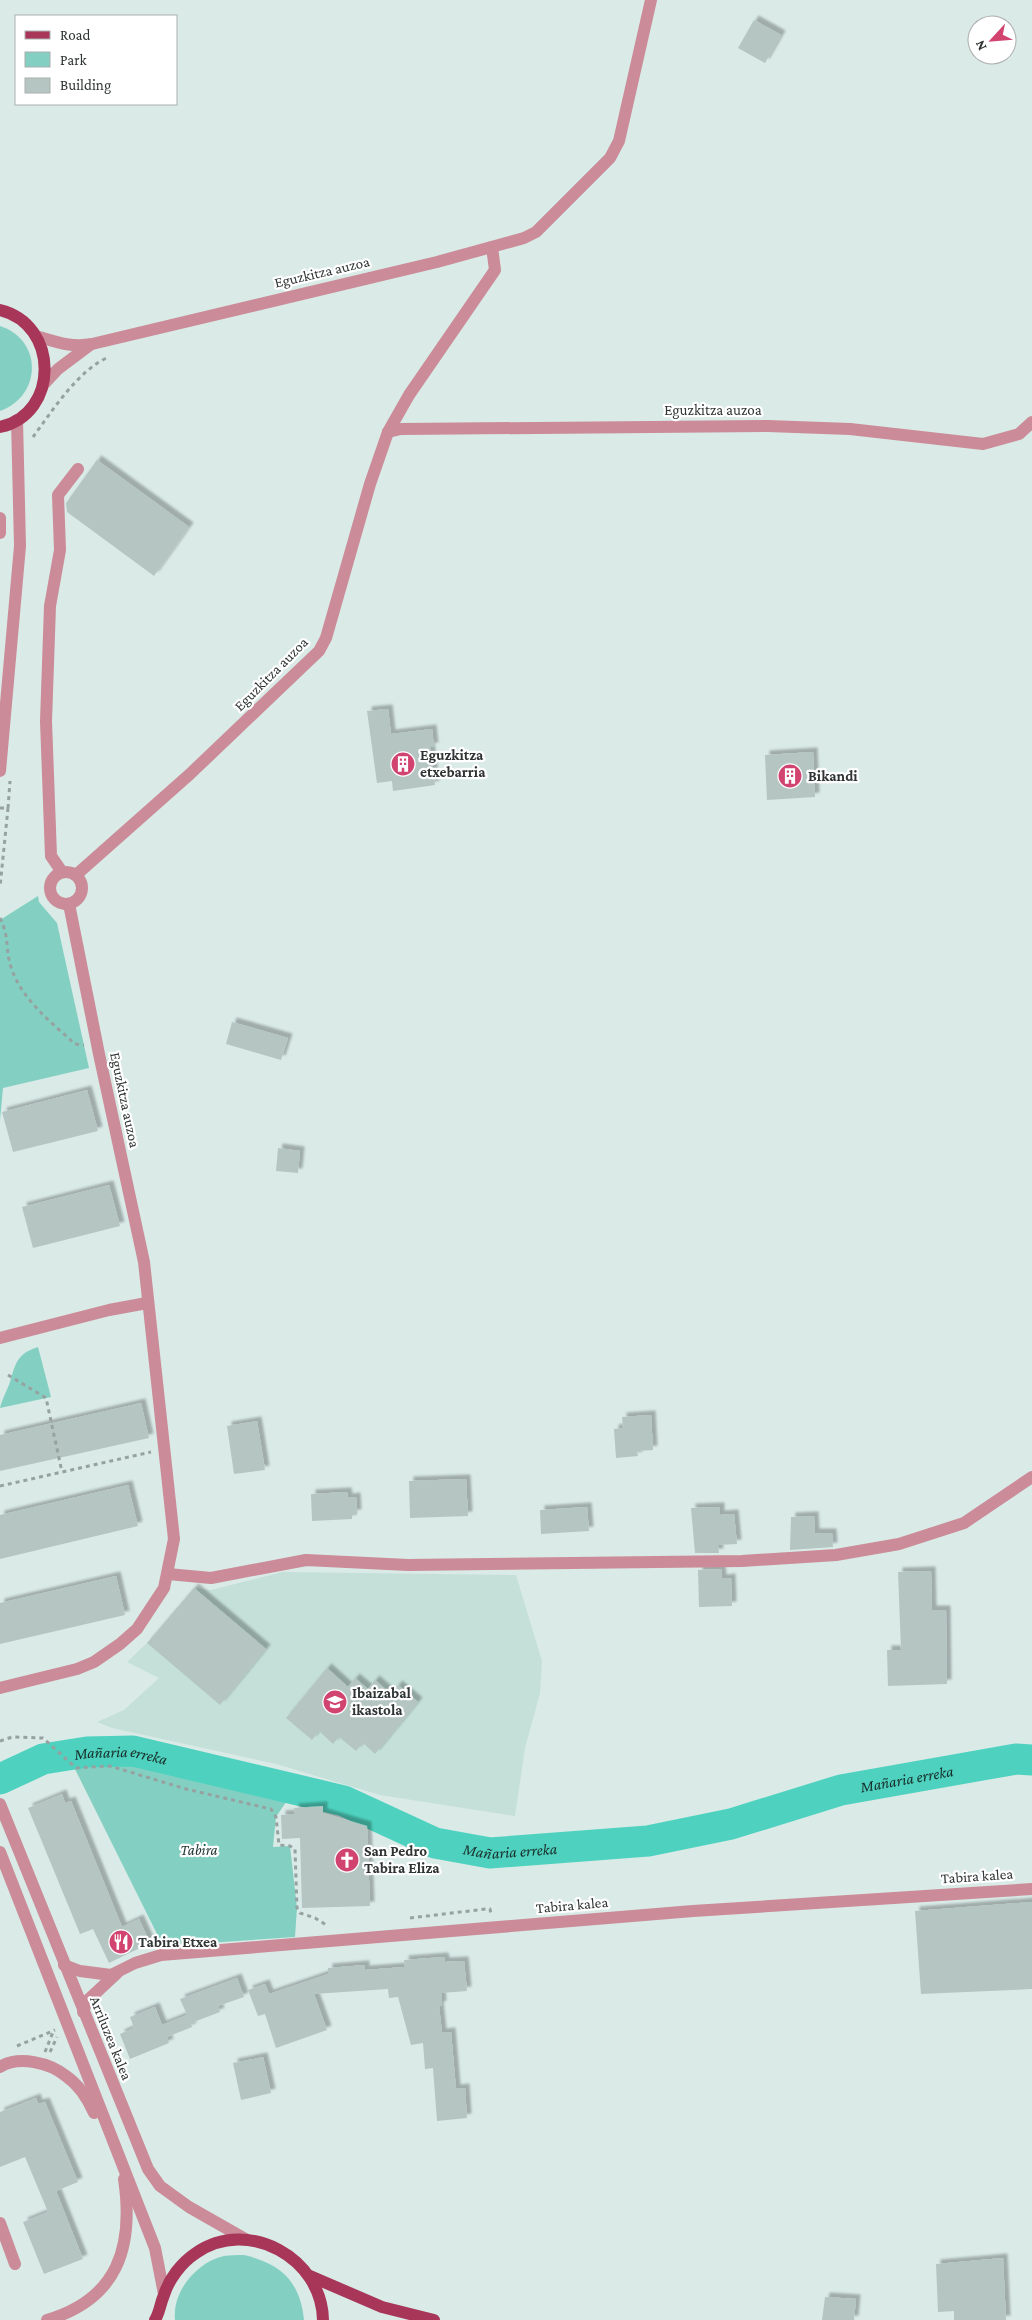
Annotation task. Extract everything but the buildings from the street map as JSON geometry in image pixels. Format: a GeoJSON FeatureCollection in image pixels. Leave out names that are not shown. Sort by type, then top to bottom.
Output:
{"type":"FeatureCollection","features":[{"type":"Feature","properties":{"kind":"main road"},"geometry":{"type":"LineString","coordinates":[[0,310],[17,317],[28,325],[43,351],[46,368],[44,384],[38,398],[29,410],[18,420],[0,427]]}},
{"type":"Feature","properties":{"kind":"main road"},"geometry":{"type":"LineString","coordinates":[[158,2317],[164,2294],[176,2271],[196,2253],[220,2242],[247,2240],[271,2245],[293,2258],[310,2276],[318,2293],[323,2320]]}},
{"type":"Feature","properties":{"kind":"main road"},"geometry":{"type":"LineString","coordinates":[[310,2276],[382,2307],[434,2320]]}},
{"type":"Feature","properties":{"kind":"street"},"geometry":{"type":"LineString","coordinates":[[492,247],[524,238],[536,232],[610,158],[619,141],[651,0]]}},
{"type":"Feature","properties":{"kind":"street","name":"Eguzkitza auzoa"},"geometry":{"type":"LineString","coordinates":[[76,875],[190,774],[319,651],[326,638],[370,484],[388,432],[409,396],[495,270],[492,247],[92,344]]}},
{"type":"Feature","properties":{"kind":"street"},"geometry":{"type":"LineString","coordinates":[[36,336],[58,343],[79,346],[92,344]]}},
{"type":"Feature","properties":{"kind":"street"},"geometry":{"type":"LineString","coordinates":[[44,384],[58,369],[92,344]]}},
{"type":"Feature","properties":{"kind":"street"},"geometry":{"type":"LineString","coordinates":[[0,771],[20,546],[18,420]]}},
{"type":"Feature","properties":{"kind":"street","name":"Eguzkitza auzoa"},"geometry":{"type":"LineString","coordinates":[[388,432],[402,429],[494,430],[768,426],[850,429],[983,444],[1018,434],[1032,422]]}},
{"type":"Feature","properties":{"kind":"street"},"geometry":{"type":"LineString","coordinates":[[62,872],[51,856],[46,721],[50,606],[60,550],[58,495],[78,469]]}},
{"type":"Feature","properties":{"kind":"street"},"geometry":{"type":"LineString","coordinates":[[0,518],[0,533]]}},
{"type":"Feature","properties":{"kind":"street"},"geometry":{"type":"LineString","coordinates":[[62,872],[72,872],[76,875],[80,879],[83,889],[78,899],[69,904],[63,904],[54,899],[50,889],[53,878],[62,872]]}},
{"type":"Feature","properties":{"kind":"street","name":"Eguzkitza auzoa"},"geometry":{"type":"LineString","coordinates":[[0,1688],[77,1669],[94,1662],[137,1629],[164,1588],[174,1539],[144,1262],[98,1054],[69,904]]}},
{"type":"Feature","properties":{"kind":"street"},"geometry":{"type":"LineString","coordinates":[[0,1338],[109,1310],[147,1303]]}},
{"type":"Feature","properties":{"kind":"street"},"geometry":{"type":"LineString","coordinates":[[168,1574],[211,1578],[306,1560],[408,1565],[742,1561],[836,1555],[899,1544],[964,1523],[1032,1477]]}},
{"type":"Feature","properties":{"kind":"street","name":"Arriluzea kalea"},"geometry":{"type":"LineString","coordinates":[[0,1804],[141,2154],[152,2175],[160,2186],[189,2207],[247,2240]]}},
{"type":"Feature","properties":{"kind":"street"},"geometry":{"type":"LineString","coordinates":[[0,1852],[156,2248],[164,2294]]}},
{"type":"Feature","properties":{"kind":"street","name":"Tabira kalea"},"geometry":{"type":"LineString","coordinates":[[119,1972],[136,1963],[161,1955],[692,1911],[1032,1889]]}},
{"type":"Feature","properties":{"kind":"street"},"geometry":{"type":"LineString","coordinates":[[64,1965],[80,1971],[101,1974],[111,1975],[119,1972]]}},
{"type":"Feature","properties":{"kind":"street"},"geometry":{"type":"LineString","coordinates":[[84,2012],[87,2000],[119,1972]]}},
{"type":"Feature","properties":{"kind":"street"},"geometry":{"type":"LineString","coordinates":[[0,2067],[6,2063],[16,2062],[41,2064],[67,2076],[88,2098],[99,2124],[114,2142]]}},
{"type":"Feature","properties":{"kind":"street"},"geometry":{"type":"LineString","coordinates":[[47,2320],[62,2316],[96,2295],[110,2278],[122,2255],[128,2223],[121,2160]]}},
{"type":"Feature","properties":{"kind":"street"},"geometry":{"type":"LineString","coordinates":[[0,2223],[15,2264]]}},
{"type":"Feature","properties":{"kind":"path"},"geometry":{"type":"LineString","coordinates":[[29,441],[78,380],[101,360],[112,356]]}},
{"type":"Feature","properties":{"kind":"path"},"geometry":{"type":"LineString","coordinates":[[0,887],[10,779]]}},
{"type":"Feature","properties":{"kind":"path"},"geometry":{"type":"LineString","coordinates":[[0,808],[8,808]]}},
{"type":"Feature","properties":{"kind":"path"},"geometry":{"type":"LineString","coordinates":[[0,918],[7,931],[10,965],[23,993],[76,1044],[88,1046],[91,1056],[98,1054]]}},
{"type":"Feature","properties":{"kind":"path"},"geometry":{"type":"LineString","coordinates":[[8,1375],[46,1398],[62,1472]]}},
{"type":"Feature","properties":{"kind":"path"},"geometry":{"type":"LineString","coordinates":[[0,1486],[154,1452]]}},
{"type":"Feature","properties":{"kind":"path"},"geometry":{"type":"LineString","coordinates":[[0,1742],[12,1737],[43,1738],[76,1768],[110,1766],[186,1789],[271,1809],[276,1817],[279,1845],[290,1846],[295,1849],[297,1908],[300,1913],[315,1918],[333,1930]]}},
{"type":"Feature","properties":{"kind":"path"},"geometry":{"type":"LineString","coordinates":[[407,1918],[490,1909],[492,1928]]}},
{"type":"Feature","properties":{"kind":"path"},"geometry":{"type":"LineString","coordinates":[[13,2051],[19,2045],[68,2023]]}},
{"type":"Feature","properties":{"kind":"path"},"geometry":{"type":"LineString","coordinates":[[41,2064],[53,2031]]}},
{"type":"Feature","properties":{"kind":"shaded area","name":"Ibaizabal ikastola"},"geometry":{"type":"Polygon","coordinates":[[[283,1572],[516,1575],[542,1661],[540,1693],[525,1748],[515,1816],[380,1795],[276,1764],[112,1728],[97,1722],[124,1710],[159,1678],[127,1662],[147,1643],[194,1588],[211,1590],[283,1572]]]}},
{"type":"Feature","properties":{"kind":"green space"},"geometry":{"type":"Polygon","coordinates":[[[0,326],[14,333],[24,343],[30,355],[32,368],[30,381],[24,393],[14,404],[0,411],[0,326]]]}},
{"type":"Feature","properties":{"kind":"green space"},"geometry":{"type":"Polygon","coordinates":[[[38,896],[39,902],[57,923],[89,1068],[3,1088],[0,1120],[0,920],[38,896]]]}},
{"type":"Feature","properties":{"kind":"green space"},"geometry":{"type":"Polygon","coordinates":[[[38,1347],[51,1397],[0,1408],[18,1360],[21,1356],[38,1347]]]}},
{"type":"Feature","properties":{"kind":"green space","name":"Tabira"},"geometry":{"type":"Polygon","coordinates":[[[129,1751],[151,1760],[192,1768],[233,1783],[288,1799],[276,1817],[273,1847],[290,1846],[297,1908],[295,1937],[163,1946],[69,1757],[129,1751]]]}},
{"type":"Feature","properties":{"kind":"green space"},"geometry":{"type":"Polygon","coordinates":[[[231,2255],[244,2255],[268,2263],[286,2276],[298,2295],[304,2320],[175,2320],[175,2309],[182,2289],[196,2271],[214,2259],[231,2255]]]}},
{"type":"Feature","properties":{"kind":"waterway","name":"Mañaria erreka"},"geometry":{"type":"LineString","coordinates":[[0,1779],[43,1759],[87,1752],[133,1751],[344,1801],[435,1843],[490,1853],[648,1841],[731,1824],[841,1790],[1016,1759],[1032,1760]]}},
{"type":"Feature","properties":{"kind":"place","name":"Eguzkitza etxebarria"},"geometry":{"type":"Point","coordinates":[403,764]}},
{"type":"Feature","properties":{"kind":"place","name":"Bikandi"},"geometry":{"type":"Point","coordinates":[790,776]}},
{"type":"Feature","properties":{"kind":"place","name":"Ibaizabal ikastola"},"geometry":{"type":"Point","coordinates":[335,1702]}},
{"type":"Feature","properties":{"kind":"place","name":"San Pedro Tabira Eliza"},"geometry":{"type":"Point","coordinates":[347,1860]}},
{"type":"Feature","properties":{"kind":"place","name":"Tabira Etxea"},"geometry":{"type":"Point","coordinates":[121,1942]}}]}
